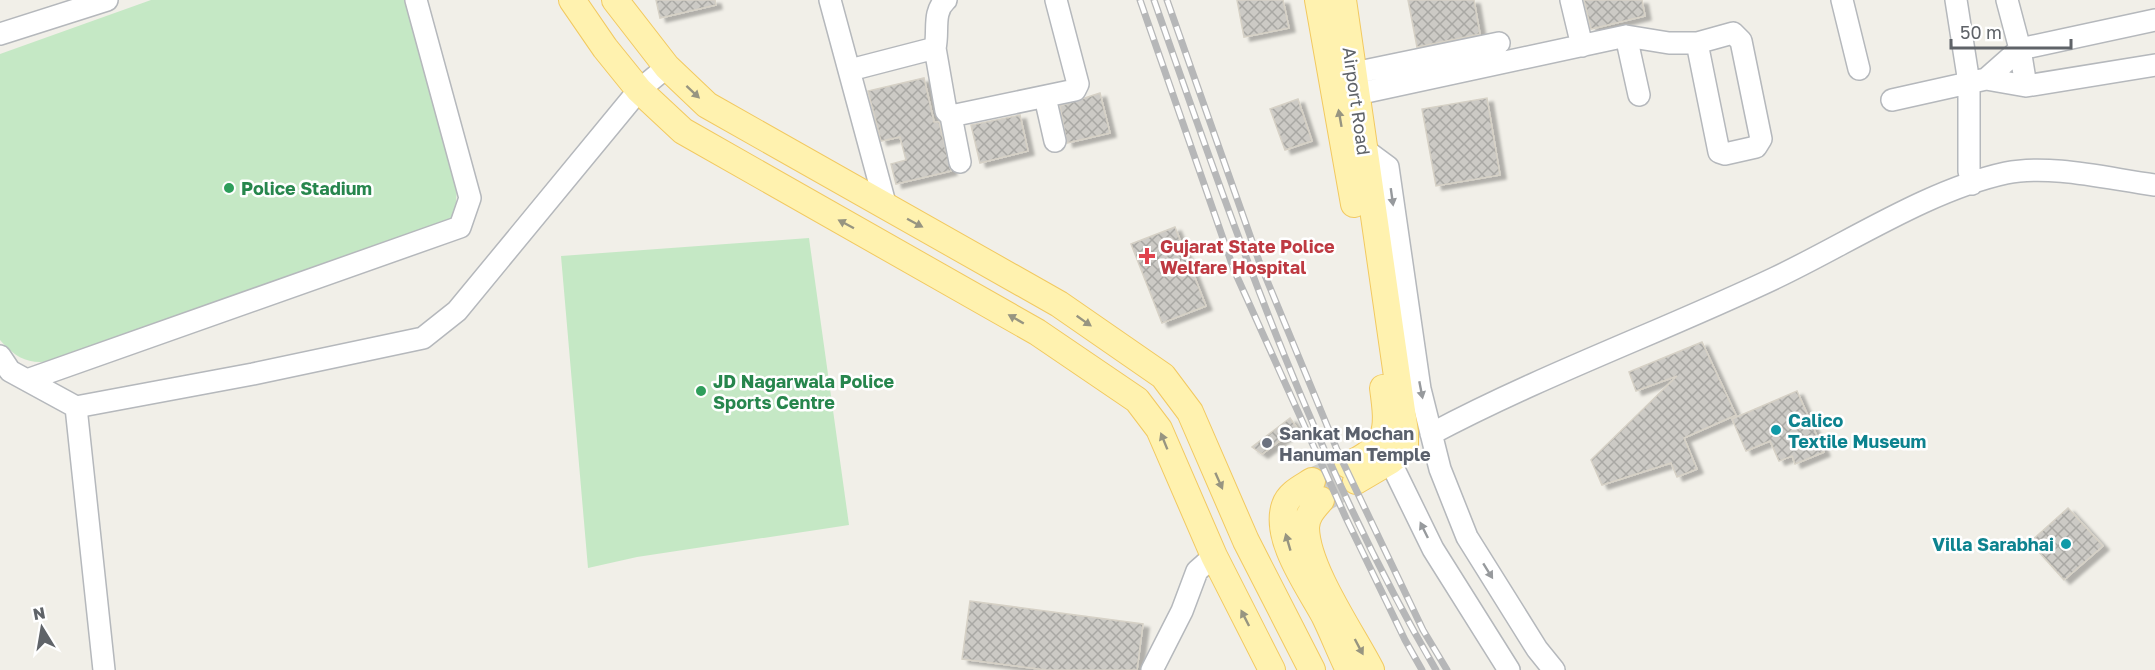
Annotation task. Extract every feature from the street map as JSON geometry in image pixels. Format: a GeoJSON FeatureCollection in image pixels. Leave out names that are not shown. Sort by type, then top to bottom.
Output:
{"type":"FeatureCollection","features":[{"type":"Feature","properties":{"kind":"main road"},"geometry":{"type":"LineString","coordinates":[[572,0],[605,48],[639,90],[683,131],[1038,332],[1137,400],[1159,429],[1214,556],[1272,670]]}},
{"type":"Feature","properties":{"kind":"main road"},"geometry":{"type":"LineString","coordinates":[[615,0],[666,67],[707,105],[1059,304],[1163,376],[1190,412],[1246,540],[1312,670]]}},
{"type":"Feature","properties":{"kind":"main road","name":"Airport Road"},"geometry":{"type":"LineString","coordinates":[[1318,0],[1356,152]]}},
{"type":"Feature","properties":{"kind":"main road","name":"Airport Road"},"geometry":{"type":"LineString","coordinates":[[1343,0],[1355,83],[1356,152],[1362,199]]}},
{"type":"Feature","properties":{"kind":"main road"},"geometry":{"type":"LineString","coordinates":[[1362,199],[1405,432],[1405,449],[1390,461],[1352,473],[1384,438],[1387,412],[1362,199]]}},
{"type":"Feature","properties":{"kind":"main road"},"geometry":{"type":"LineString","coordinates":[[1349,670],[1324,616],[1293,560],[1285,537],[1285,505],[1292,494],[1317,490],[1306,526],[1316,565],[1371,670]]}},
{"type":"Feature","properties":{"kind":"street"},"geometry":{"type":"LineString","coordinates":[[0,34],[107,0]]}},
{"type":"Feature","properties":{"kind":"street"},"geometry":{"type":"LineString","coordinates":[[27,380],[460,227],[470,198],[416,0]]}},
{"type":"Feature","properties":{"kind":"street"},"geometry":{"type":"LineString","coordinates":[[830,0],[886,207]]}},
{"type":"Feature","properties":{"kind":"street"},"geometry":{"type":"LineString","coordinates":[[946,0],[940,5],[937,16],[939,35],[935,48],[946,111],[951,116],[960,162]]}},
{"type":"Feature","properties":{"kind":"street"},"geometry":{"type":"LineString","coordinates":[[951,116],[1075,90],[1078,84],[1056,0]]}},
{"type":"Feature","properties":{"kind":"street"},"geometry":{"type":"LineString","coordinates":[[1571,0],[1582,46]]}},
{"type":"Feature","properties":{"kind":"street"},"geometry":{"type":"LineString","coordinates":[[1842,0],[1859,69]]}},
{"type":"Feature","properties":{"kind":"street"},"geometry":{"type":"LineString","coordinates":[[1956,0],[1978,81],[1969,171],[1972,184]]}},
{"type":"Feature","properties":{"kind":"street"},"geometry":{"type":"LineString","coordinates":[[2007,0],[2020,49],[2026,86]]}},
{"type":"Feature","properties":{"kind":"street"},"geometry":{"type":"LineString","coordinates":[[1978,81],[2020,49],[2155,20]]}},
{"type":"Feature","properties":{"kind":"street"},"geometry":{"type":"LineString","coordinates":[[1355,83],[1582,46],[1626,36],[1669,43],[1697,43],[1733,33],[1738,36],[1761,139],[1756,147],[1719,152],[1697,43]]}},
{"type":"Feature","properties":{"kind":"street"},"geometry":{"type":"LineString","coordinates":[[1626,36],[1639,95]]}},
{"type":"Feature","properties":{"kind":"street"},"geometry":{"type":"LineString","coordinates":[[1355,83],[1499,43]]}},
{"type":"Feature","properties":{"kind":"street"},"geometry":{"type":"LineString","coordinates":[[850,70],[935,48]]}},
{"type":"Feature","properties":{"kind":"street"},"geometry":{"type":"LineString","coordinates":[[1892,100],[1978,81],[2026,86],[2155,65]]}},
{"type":"Feature","properties":{"kind":"street"},"geometry":{"type":"LineString","coordinates":[[0,356],[10,371],[76,407],[253,374],[423,338],[457,311],[639,90],[666,67]]}},
{"type":"Feature","properties":{"kind":"street"},"geometry":{"type":"LineString","coordinates":[[1045,97],[1055,141]]}},
{"type":"Feature","properties":{"kind":"street"},"geometry":{"type":"LineString","coordinates":[[1356,152],[1388,167],[1420,389],[1440,469],[1467,537],[1537,650],[1554,670]]}},
{"type":"Feature","properties":{"kind":"street"},"geometry":{"type":"LineString","coordinates":[[1431,434],[1775,279],[1918,206],[1972,184],[2007,173],[2045,170],[2155,185]]}},
{"type":"Feature","properties":{"kind":"street"},"geometry":{"type":"LineString","coordinates":[[76,407],[104,670]]}},
{"type":"Feature","properties":{"kind":"street"},"geometry":{"type":"LineString","coordinates":[[1390,461],[1433,549],[1509,670]]}},
{"type":"Feature","properties":{"kind":"street"},"geometry":{"type":"LineString","coordinates":[[1152,670],[1182,611],[1197,571],[1214,556]]}},
{"type":"Feature","properties":{"kind":"green space","name":"Police Stadium"},"geometry":{"type":"Polygon","coordinates":[[[151,0],[405,0],[458,172],[456,203],[451,227],[67,358],[47,362],[23,359],[0,340],[0,54],[151,0]]]}},
{"type":"Feature","properties":{"kind":"green space","name":"JD Nagarwala Police Sports Centre"},"geometry":{"type":"Polygon","coordinates":[[[809,238],[849,525],[637,557],[588,568],[561,256],[809,238]]]}},
{"type":"Feature","properties":{"kind":"building"},"geometry":{"type":"Polygon","coordinates":[[[656,0],[715,0],[716,5],[660,18],[656,0]]]}},
{"type":"Feature","properties":{"kind":"building"},"geometry":{"type":"Polygon","coordinates":[[[1237,0],[1283,0],[1289,28],[1244,37],[1237,0]]]}},
{"type":"Feature","properties":{"kind":"building"},"geometry":{"type":"Polygon","coordinates":[[[1408,0],[1474,0],[1480,34],[1417,47],[1408,0]]]}},
{"type":"Feature","properties":{"kind":"building"},"geometry":{"type":"Polygon","coordinates":[[[1584,0],[1642,0],[1645,16],[1591,29],[1584,0]]]}},
{"type":"Feature","properties":{"kind":"building"},"geometry":{"type":"Polygon","coordinates":[[[924,78],[934,122],[939,122],[951,171],[896,184],[891,164],[906,160],[900,137],[881,141],[868,91],[924,78]]]}},
{"type":"Feature","properties":{"kind":"building"},"geometry":{"type":"Polygon","coordinates":[[[1100,93],[1110,133],[1067,143],[1060,106],[1100,93]]]}},
{"type":"Feature","properties":{"kind":"building"},"geometry":{"type":"Polygon","coordinates":[[[1487,98],[1500,175],[1436,186],[1422,109],[1487,98]]]}},
{"type":"Feature","properties":{"kind":"building"},"geometry":{"type":"Polygon","coordinates":[[[1298,99],[1312,141],[1285,150],[1270,109],[1298,99]]]}},
{"type":"Feature","properties":{"kind":"building"},"geometry":{"type":"Polygon","coordinates":[[[1020,115],[1028,151],[980,163],[971,125],[1020,115]]]}},
{"type":"Feature","properties":{"kind":"building"},"geometry":{"type":"Polygon","coordinates":[[[1175,227],[1206,306],[1162,323],[1131,244],[1175,227]]]}},
{"type":"Feature","properties":{"kind":"building","name":"Calico Textile Museum"},"geometry":{"type":"Polygon","coordinates":[[[1702,342],[1736,415],[1684,438],[1697,469],[1677,477],[1671,463],[1602,485],[1591,460],[1677,376],[1636,391],[1629,372],[1702,342]]]}},
{"type":"Feature","properties":{"kind":"building","name":"Calico Textile Museum"},"geometry":{"type":"Polygon","coordinates":[[[1797,391],[1824,452],[1795,464],[1792,456],[1779,461],[1770,441],[1746,451],[1732,419],[1797,391]]]}},
{"type":"Feature","properties":{"kind":"building"},"geometry":{"type":"Polygon","coordinates":[[[1290,418],[1297,428],[1262,454],[1252,447],[1290,418]]]}},
{"type":"Feature","properties":{"kind":"building","name":"Villa Sarabhai"},"geometry":{"type":"Polygon","coordinates":[[[2068,508],[2103,546],[2064,580],[2030,542],[2068,508]]]}},
{"type":"Feature","properties":{"kind":"building"},"geometry":{"type":"Polygon","coordinates":[[[970,601],[1143,624],[1137,670],[1047,670],[962,659],[970,601]]]}},
{"type":"Feature","properties":{"kind":"tunnel"},"geometry":{"type":"LineString","coordinates":[[1312,481],[1348,465]]}},
{"type":"Feature","properties":{"kind":"tunnel"},"geometry":{"type":"LineString","coordinates":[[1321,500],[1356,481]]}},
{"type":"Feature","properties":{"kind":"railway"},"geometry":{"type":"LineString","coordinates":[[1140,0],[1234,270],[1346,518],[1422,670]]}},
{"type":"Feature","properties":{"kind":"railway"},"geometry":{"type":"LineString","coordinates":[[1154,0],[1246,257],[1314,426],[1351,509],[1436,670]]}},
{"type":"Feature","properties":{"kind":"railway"},"geometry":{"type":"LineString","coordinates":[[1167,0],[1259,261],[1338,452],[1423,630],[1447,670]]}},
{"type":"Feature","properties":{"kind":"place","name":"Police Stadium"},"geometry":{"type":"Point","coordinates":[229,188]}},
{"type":"Feature","properties":{"kind":"place","name":"Gujarat State Police Welfare Hospital"},"geometry":{"type":"Point","coordinates":[1147,256]}},
{"type":"Feature","properties":{"kind":"place","name":"JD Nagarwala Police Sports Centre"},"geometry":{"type":"Point","coordinates":[701,391]}},
{"type":"Feature","properties":{"kind":"place","name":"Calico Textile Museum"},"geometry":{"type":"Point","coordinates":[1776,430]}},
{"type":"Feature","properties":{"kind":"place","name":"Sankat Mochan Hanuman Temple"},"geometry":{"type":"Point","coordinates":[1267,443]}},
{"type":"Feature","properties":{"kind":"place","name":"Villa Sarabhai"},"geometry":{"type":"Point","coordinates":[2066,544]}}]}
